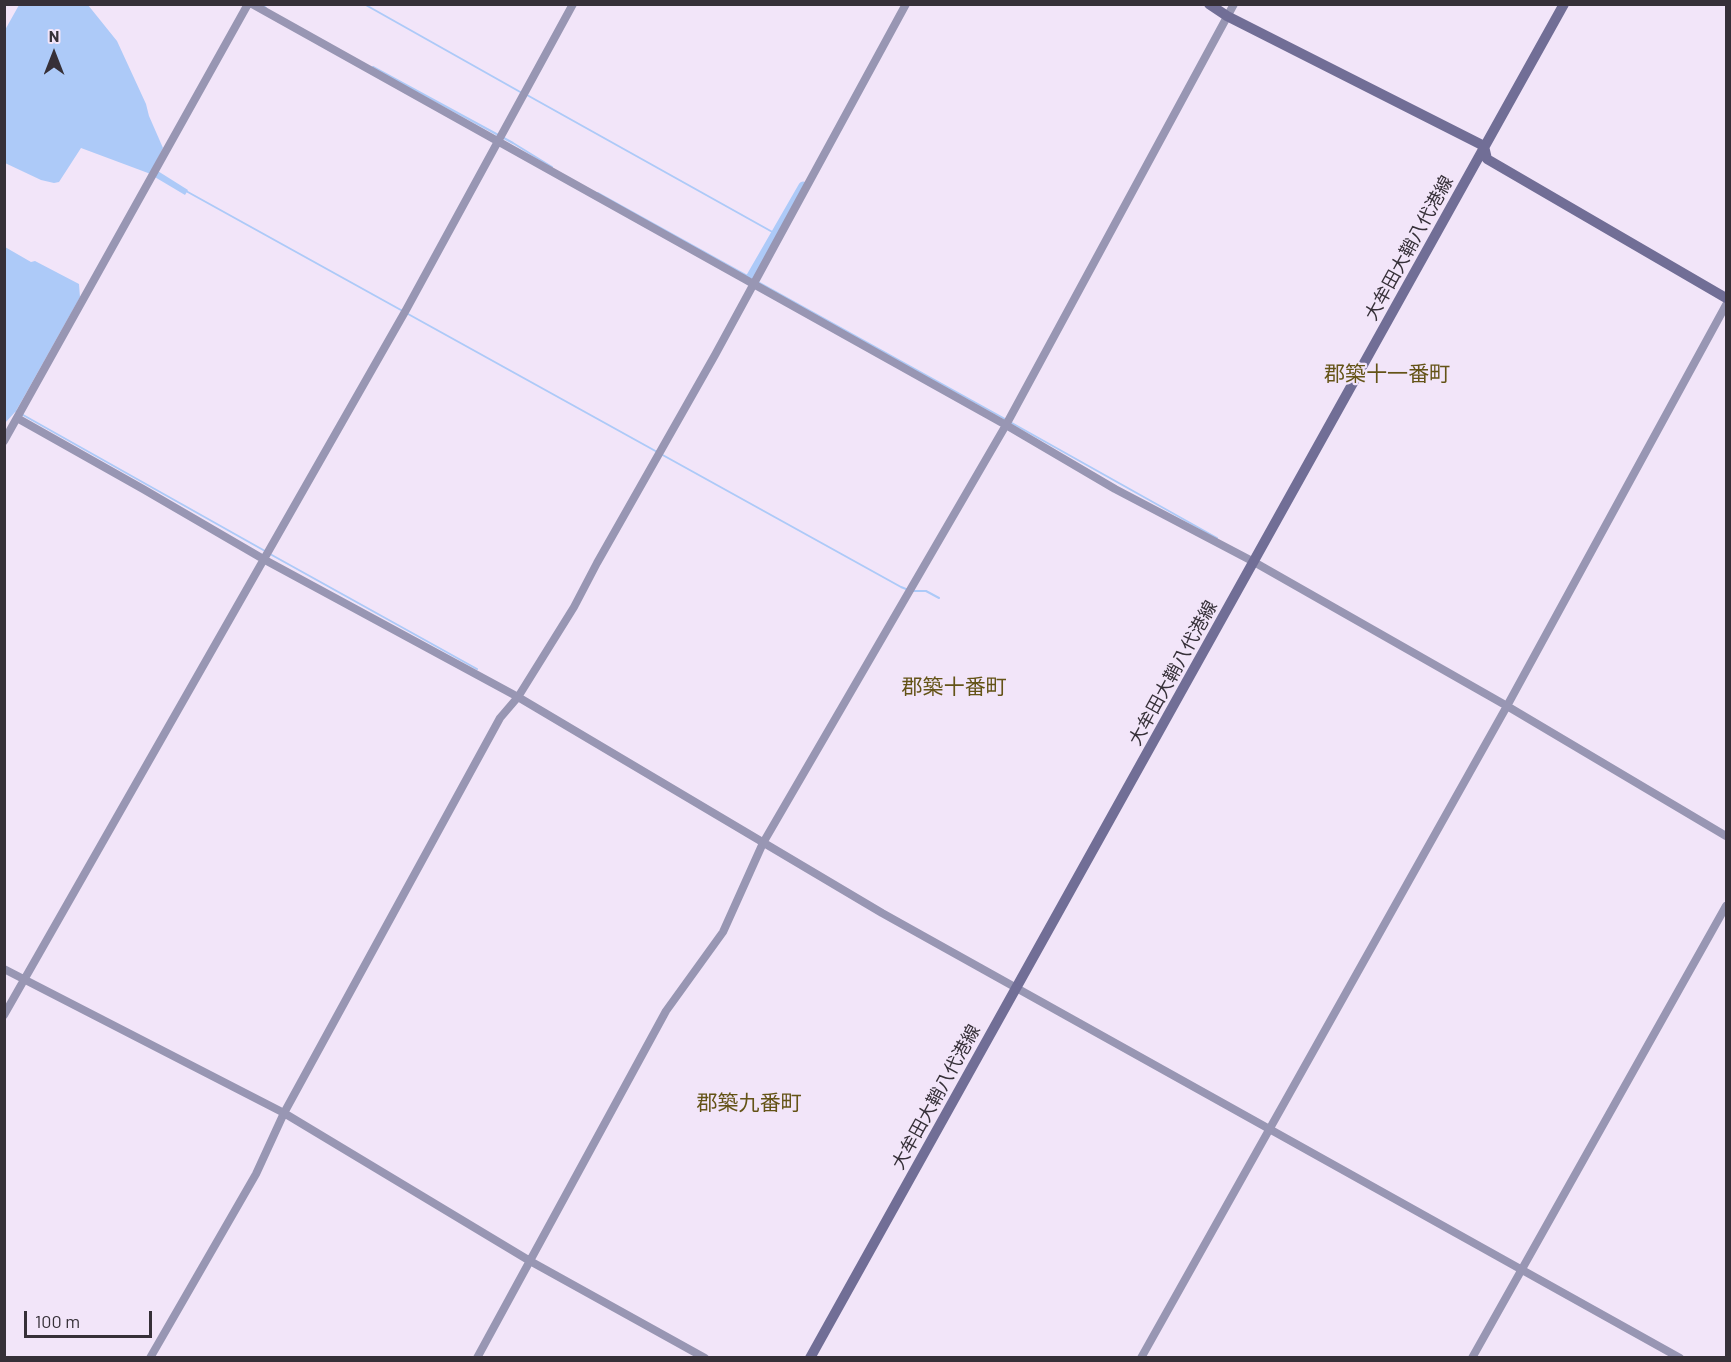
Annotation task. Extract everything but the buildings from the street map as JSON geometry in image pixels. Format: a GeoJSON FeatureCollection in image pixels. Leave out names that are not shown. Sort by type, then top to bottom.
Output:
{"type":"FeatureCollection","features":[{"type":"Feature","properties":{"kind":"main road"},"geometry":{"type":"LineString","coordinates":[[1209,4],[1227,16],[1484,146],[1487,159],[1726,298]]}},
{"type":"Feature","properties":{"kind":"main road","name":"大牟田大鞘八代港線"},"geometry":{"type":"LineString","coordinates":[[810,1358],[1564,4]]}},
{"type":"Feature","properties":{"kind":"street"},"geometry":{"type":"LineString","coordinates":[[4,441],[250,4],[500,139],[754,281],[1114,489],[1254,562],[1507,706],[1726,837]]}},
{"type":"Feature","properties":{"kind":"street"},"geometry":{"type":"LineString","coordinates":[[4,1015],[404,313],[573,4]]}},
{"type":"Feature","properties":{"kind":"street"},"geometry":{"type":"LineString","coordinates":[[150,1358],[256,1174],[284,1113],[500,718],[518,697],[574,607],[662,451],[906,4]]}},
{"type":"Feature","properties":{"kind":"street"},"geometry":{"type":"LineString","coordinates":[[477,1358],[666,1011],[723,932],[763,843],[1006,425],[1234,4]]}},
{"type":"Feature","properties":{"kind":"street"},"geometry":{"type":"LineString","coordinates":[[1141,1358],[1268,1128],[1507,706],[1726,305]]}},
{"type":"Feature","properties":{"kind":"street"},"geometry":{"type":"LineString","coordinates":[[19,414],[143,489],[266,555],[518,697],[882,913],[1017,986],[1680,1358]]}},
{"type":"Feature","properties":{"kind":"street"},"geometry":{"type":"LineString","coordinates":[[1472,1358],[1726,906]]}},
{"type":"Feature","properties":{"kind":"street"},"geometry":{"type":"LineString","coordinates":[[4,969],[284,1113],[530,1261],[705,1358]]}},
{"type":"Feature","properties":{"kind":"water"},"geometry":{"type":"Polygon","coordinates":[[[19,5],[88,5],[117,41],[146,104],[163,148],[153,168],[188,190],[185,195],[148,173],[81,148],[59,182],[54,183],[41,180],[5,163],[5,30],[19,5]]]}},
{"type":"Feature","properties":{"kind":"water"},"geometry":{"type":"Polygon","coordinates":[[[5,247],[79,284],[80,297],[16,411],[5,423],[5,247]]]}},
{"type":"Feature","properties":{"kind":"waterway"},"geometry":{"type":"LineString","coordinates":[[261,4],[266,8]]}},
{"type":"Feature","properties":{"kind":"waterway"},"geometry":{"type":"LineString","coordinates":[[364,4],[522,93]]}},
{"type":"Feature","properties":{"kind":"waterway"},"geometry":{"type":"LineString","coordinates":[[373,67],[513,143],[552,167]]}},
{"type":"Feature","properties":{"kind":"waterway"},"geometry":{"type":"LineString","coordinates":[[527,95],[776,234]]}},
{"type":"Feature","properties":{"kind":"waterway"},"geometry":{"type":"LineString","coordinates":[[750,278],[803,186]]}},
{"type":"Feature","properties":{"kind":"waterway"},"geometry":{"type":"LineString","coordinates":[[186,191],[901,587],[911,591],[926,591],[939,598]]}},
{"type":"Feature","properties":{"kind":"waterway"},"geometry":{"type":"LineString","coordinates":[[598,193],[753,279]]}},
{"type":"Feature","properties":{"kind":"waterway"},"geometry":{"type":"LineString","coordinates":[[758,282],[1005,419]]}},
{"type":"Feature","properties":{"kind":"waterway"},"geometry":{"type":"LineString","coordinates":[[16,411],[265,551]]}},
{"type":"Feature","properties":{"kind":"waterway"},"geometry":{"type":"LineString","coordinates":[[1010,422],[1217,538]]}},
{"type":"Feature","properties":{"kind":"waterway"},"geometry":{"type":"LineString","coordinates":[[270,554],[477,669]]}},
{"type":"Feature","properties":{"kind":"district","name":"郡築十一番町"},"geometry":{"type":"Point","coordinates":[1387,374]}},
{"type":"Feature","properties":{"kind":"district","name":"郡築十番町"},"geometry":{"type":"Point","coordinates":[954,687]}},
{"type":"Feature","properties":{"kind":"district","name":"郡築九番町"},"geometry":{"type":"Point","coordinates":[749,1103]}}]}
